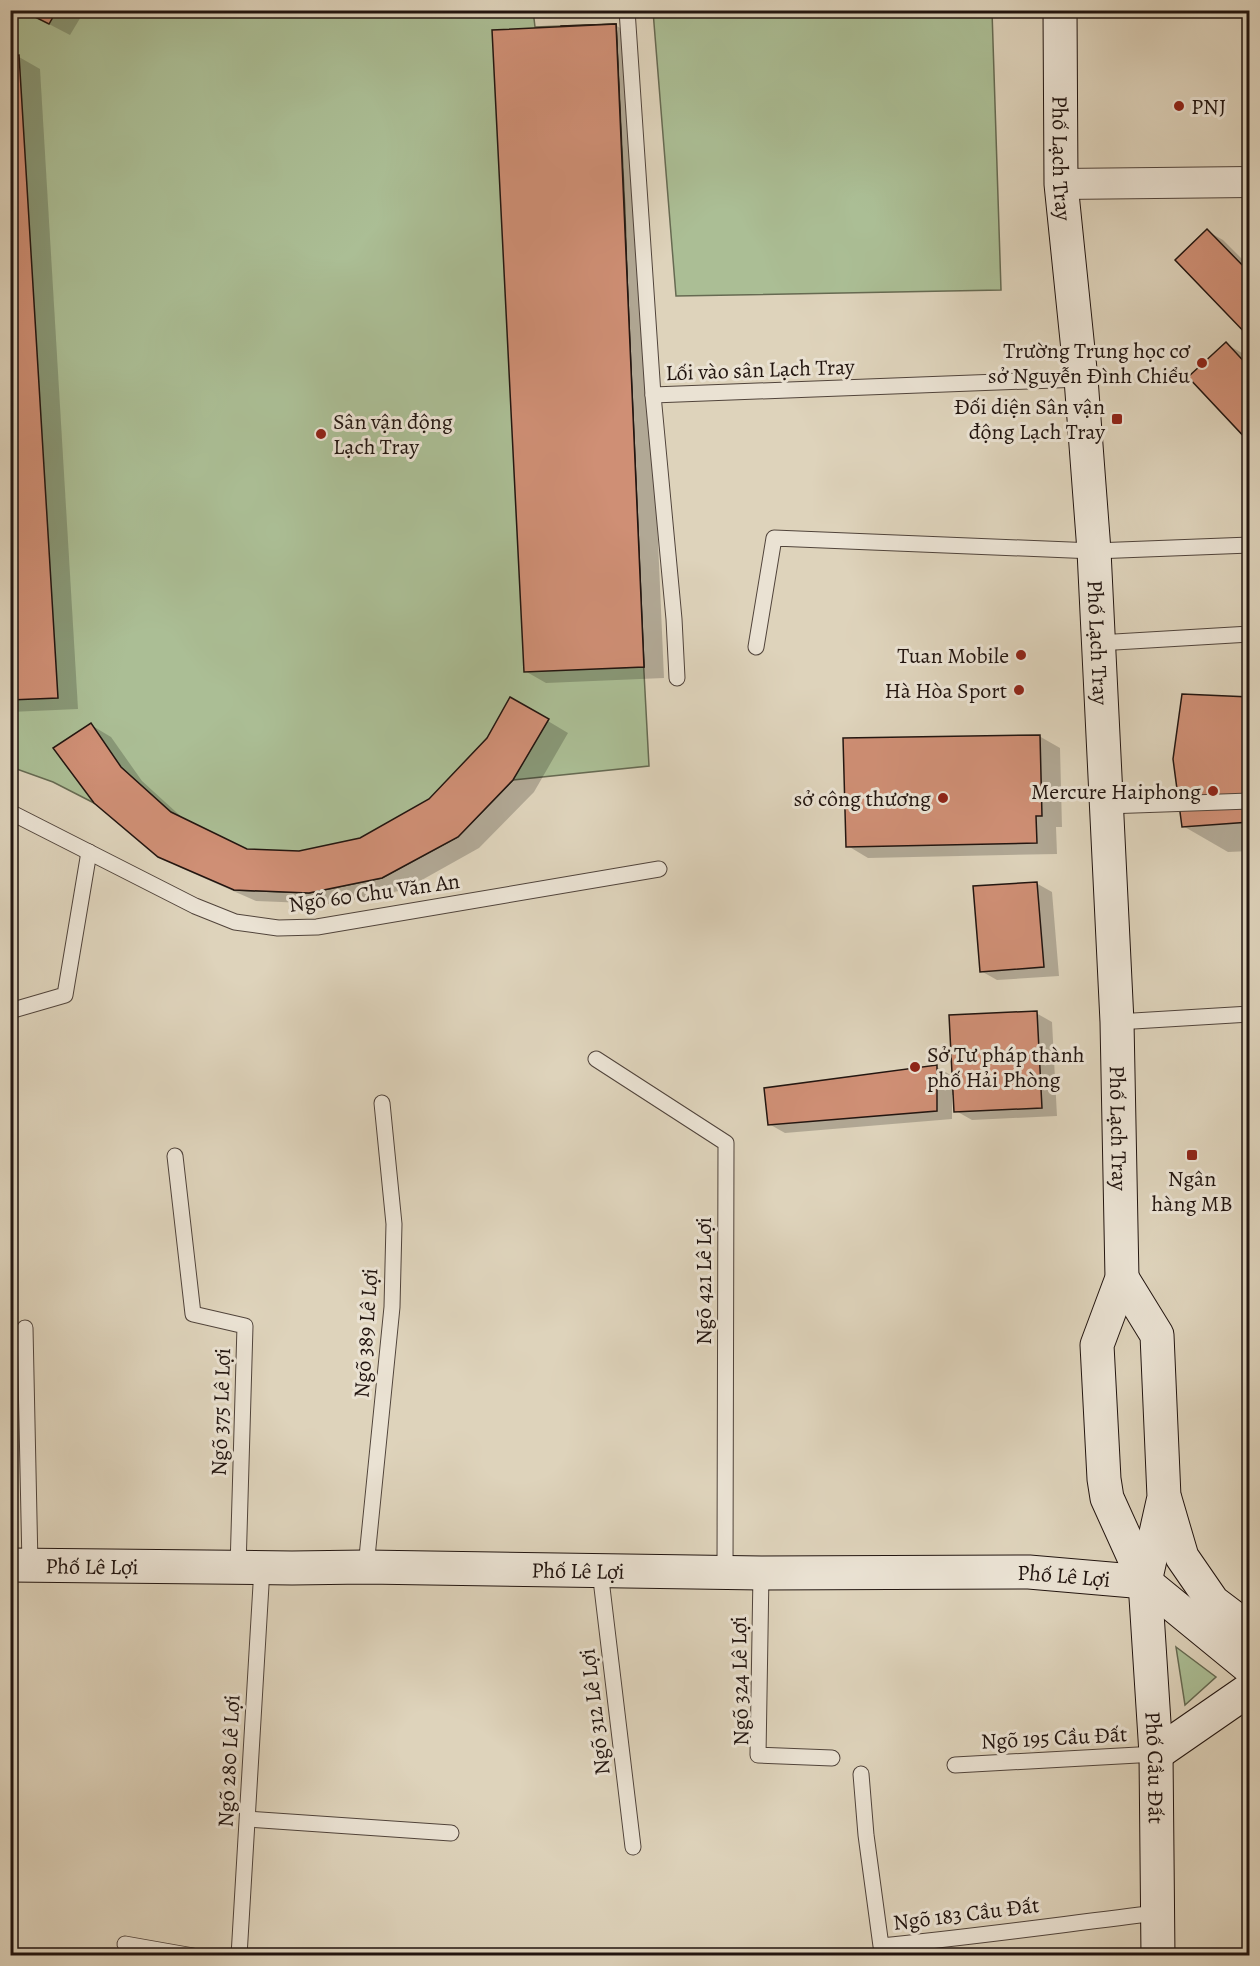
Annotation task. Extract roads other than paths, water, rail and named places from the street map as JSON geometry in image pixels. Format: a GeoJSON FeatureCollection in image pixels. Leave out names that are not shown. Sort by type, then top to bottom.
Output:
{"type":"FeatureCollection","features":[{"type":"Feature","properties":{"kind":"main road","name":"Phố Lạch Tray"},"geometry":{"type":"LineString","coordinates":[[1060,10],[1061,184],[1081,379],[1094,551],[1117,1022],[1122,1278],[1097,1345],[1104,1479],[1107,1498],[1145,1582]]}},
{"type":"Feature","properties":{"kind":"main road"},"geometry":{"type":"LineString","coordinates":[[1122,1278],[1157,1335],[1164,1497],[1182,1557],[1213,1602],[1250,1630]]}},
{"type":"Feature","properties":{"kind":"main road"},"geometry":{"type":"LineString","coordinates":[[1164,1497],[1145,1582],[1250,1668]]}},
{"type":"Feature","properties":{"kind":"main road","name":"Phố Lê Lợi"},"geometry":{"type":"LineString","coordinates":[[20,1565],[366,1567],[725,1573],[1029,1572],[1145,1582]]}},
{"type":"Feature","properties":{"kind":"main road","name":"Phố Cầu Đất"},"geometry":{"type":"LineString","coordinates":[[1145,1582],[1155,1754],[1158,1956]]}},
{"type":"Feature","properties":{"kind":"main road"},"geometry":{"type":"LineString","coordinates":[[1155,1754],[1250,1689]]}},
{"type":"Feature","properties":{"kind":"street"},"geometry":{"type":"LineString","coordinates":[[1061,184],[1250,182]]}},
{"type":"Feature","properties":{"kind":"lane"},"geometry":{"type":"LineString","coordinates":[[627,10],[653,395]]}},
{"type":"Feature","properties":{"kind":"lane","name":"Lối vào sân Lạch Tray"},"geometry":{"type":"LineString","coordinates":[[677,678],[674,620],[653,395],[1081,379]]}},
{"type":"Feature","properties":{"kind":"lane"},"geometry":{"type":"LineString","coordinates":[[756,647],[774,538],[1094,551],[1250,544]]}},
{"type":"Feature","properties":{"kind":"lane"},"geometry":{"type":"LineString","coordinates":[[1098,643],[1250,634]]}},
{"type":"Feature","properties":{"kind":"lane"},"geometry":{"type":"LineString","coordinates":[[1106,806],[1250,801]]}},
{"type":"Feature","properties":{"kind":"lane","name":"Ngõ 60 Chu Văn An"},"geometry":{"type":"LineString","coordinates":[[10,813],[195,906],[235,922],[278,928],[317,927],[658,869]]}},
{"type":"Feature","properties":{"kind":"lane"},"geometry":{"type":"LineString","coordinates":[[10,1011],[65,995],[89,852]]}},
{"type":"Feature","properties":{"kind":"lane"},"geometry":{"type":"LineString","coordinates":[[1117,1022],[1250,1014]]}},
{"type":"Feature","properties":{"kind":"lane","name":"Ngõ 421 Lê Lợi"},"geometry":{"type":"LineString","coordinates":[[596,1059],[726,1143],[725,1573]]}},
{"type":"Feature","properties":{"kind":"lane","name":"Ngõ 389 Lê Lợi"},"geometry":{"type":"LineString","coordinates":[[366,1567],[392,1307],[394,1224],[382,1103]]}},
{"type":"Feature","properties":{"kind":"lane","name":"Ngõ 375 Lê Lợi"},"geometry":{"type":"LineString","coordinates":[[175,1156],[193,1314],[245,1326],[250,1568]]}},
{"type":"Feature","properties":{"kind":"lane"},"geometry":{"type":"LineString","coordinates":[[20,1565],[25,1328]]}},
{"type":"Feature","properties":{"kind":"lane","name":"Ngõ 280 Lê Lợi"},"geometry":{"type":"LineString","coordinates":[[239,1956],[248,1819],[250,1568]]}},
{"type":"Feature","properties":{"kind":"lane","name":"Ngõ 312 Lê Lợi"},"geometry":{"type":"LineString","coordinates":[[600,1571],[633,1847]]}},
{"type":"Feature","properties":{"kind":"lane","name":"Ngõ 324 Lê Lợi"},"geometry":{"type":"LineString","coordinates":[[761,1573],[758,1755],[832,1758]]}},
{"type":"Feature","properties":{"kind":"lane","name":"Ngõ 195 Cầu Đất"},"geometry":{"type":"LineString","coordinates":[[955,1765],[1155,1754]]}},
{"type":"Feature","properties":{"kind":"lane","name":"Ngõ 183 Cầu Đất"},"geometry":{"type":"LineString","coordinates":[[861,1774],[880,1946],[973,1937],[1157,1913]]}},
{"type":"Feature","properties":{"kind":"lane"},"geometry":{"type":"LineString","coordinates":[[248,1819],[451,1833]]}},
{"type":"Feature","properties":{"kind":"lane"},"geometry":{"type":"LineString","coordinates":[[125,1944],[193,1956]]}},
{"type":"Feature","properties":{"kind":"place","name":"PNJ"},"geometry":{"type":"Point","coordinates":[1179,106]}},
{"type":"Feature","properties":{"kind":"place","name":"Trường Trung học cơ sở Nguyễn Đình Chiểu"},"geometry":{"type":"Point","coordinates":[1202,363]}},
{"type":"Feature","properties":{"kind":"place","name":"Đối diện Sân vận động Lạch Tray"},"geometry":{"type":"Point","coordinates":[1117,419]}},
{"type":"Feature","properties":{"kind":"place","name":"Sân vận động Lạch Tray"},"geometry":{"type":"Point","coordinates":[321,434]}},
{"type":"Feature","properties":{"kind":"place","name":"Tuan Mobile"},"geometry":{"type":"Point","coordinates":[1021,655]}},
{"type":"Feature","properties":{"kind":"place","name":"Hà Hòa Sport"},"geometry":{"type":"Point","coordinates":[1019,690]}},
{"type":"Feature","properties":{"kind":"place","name":"Mercure Haiphong"},"geometry":{"type":"Point","coordinates":[1213,791]}},
{"type":"Feature","properties":{"kind":"place","name":"sở công thương"},"geometry":{"type":"Point","coordinates":[943,798]}},
{"type":"Feature","properties":{"kind":"place","name":"Sở Tư pháp thành phố Hải Phòng"},"geometry":{"type":"Point","coordinates":[915,1067]}},
{"type":"Feature","properties":{"kind":"place","name":"Ngân hàng MB"},"geometry":{"type":"Point","coordinates":[1192,1155]}}]}
